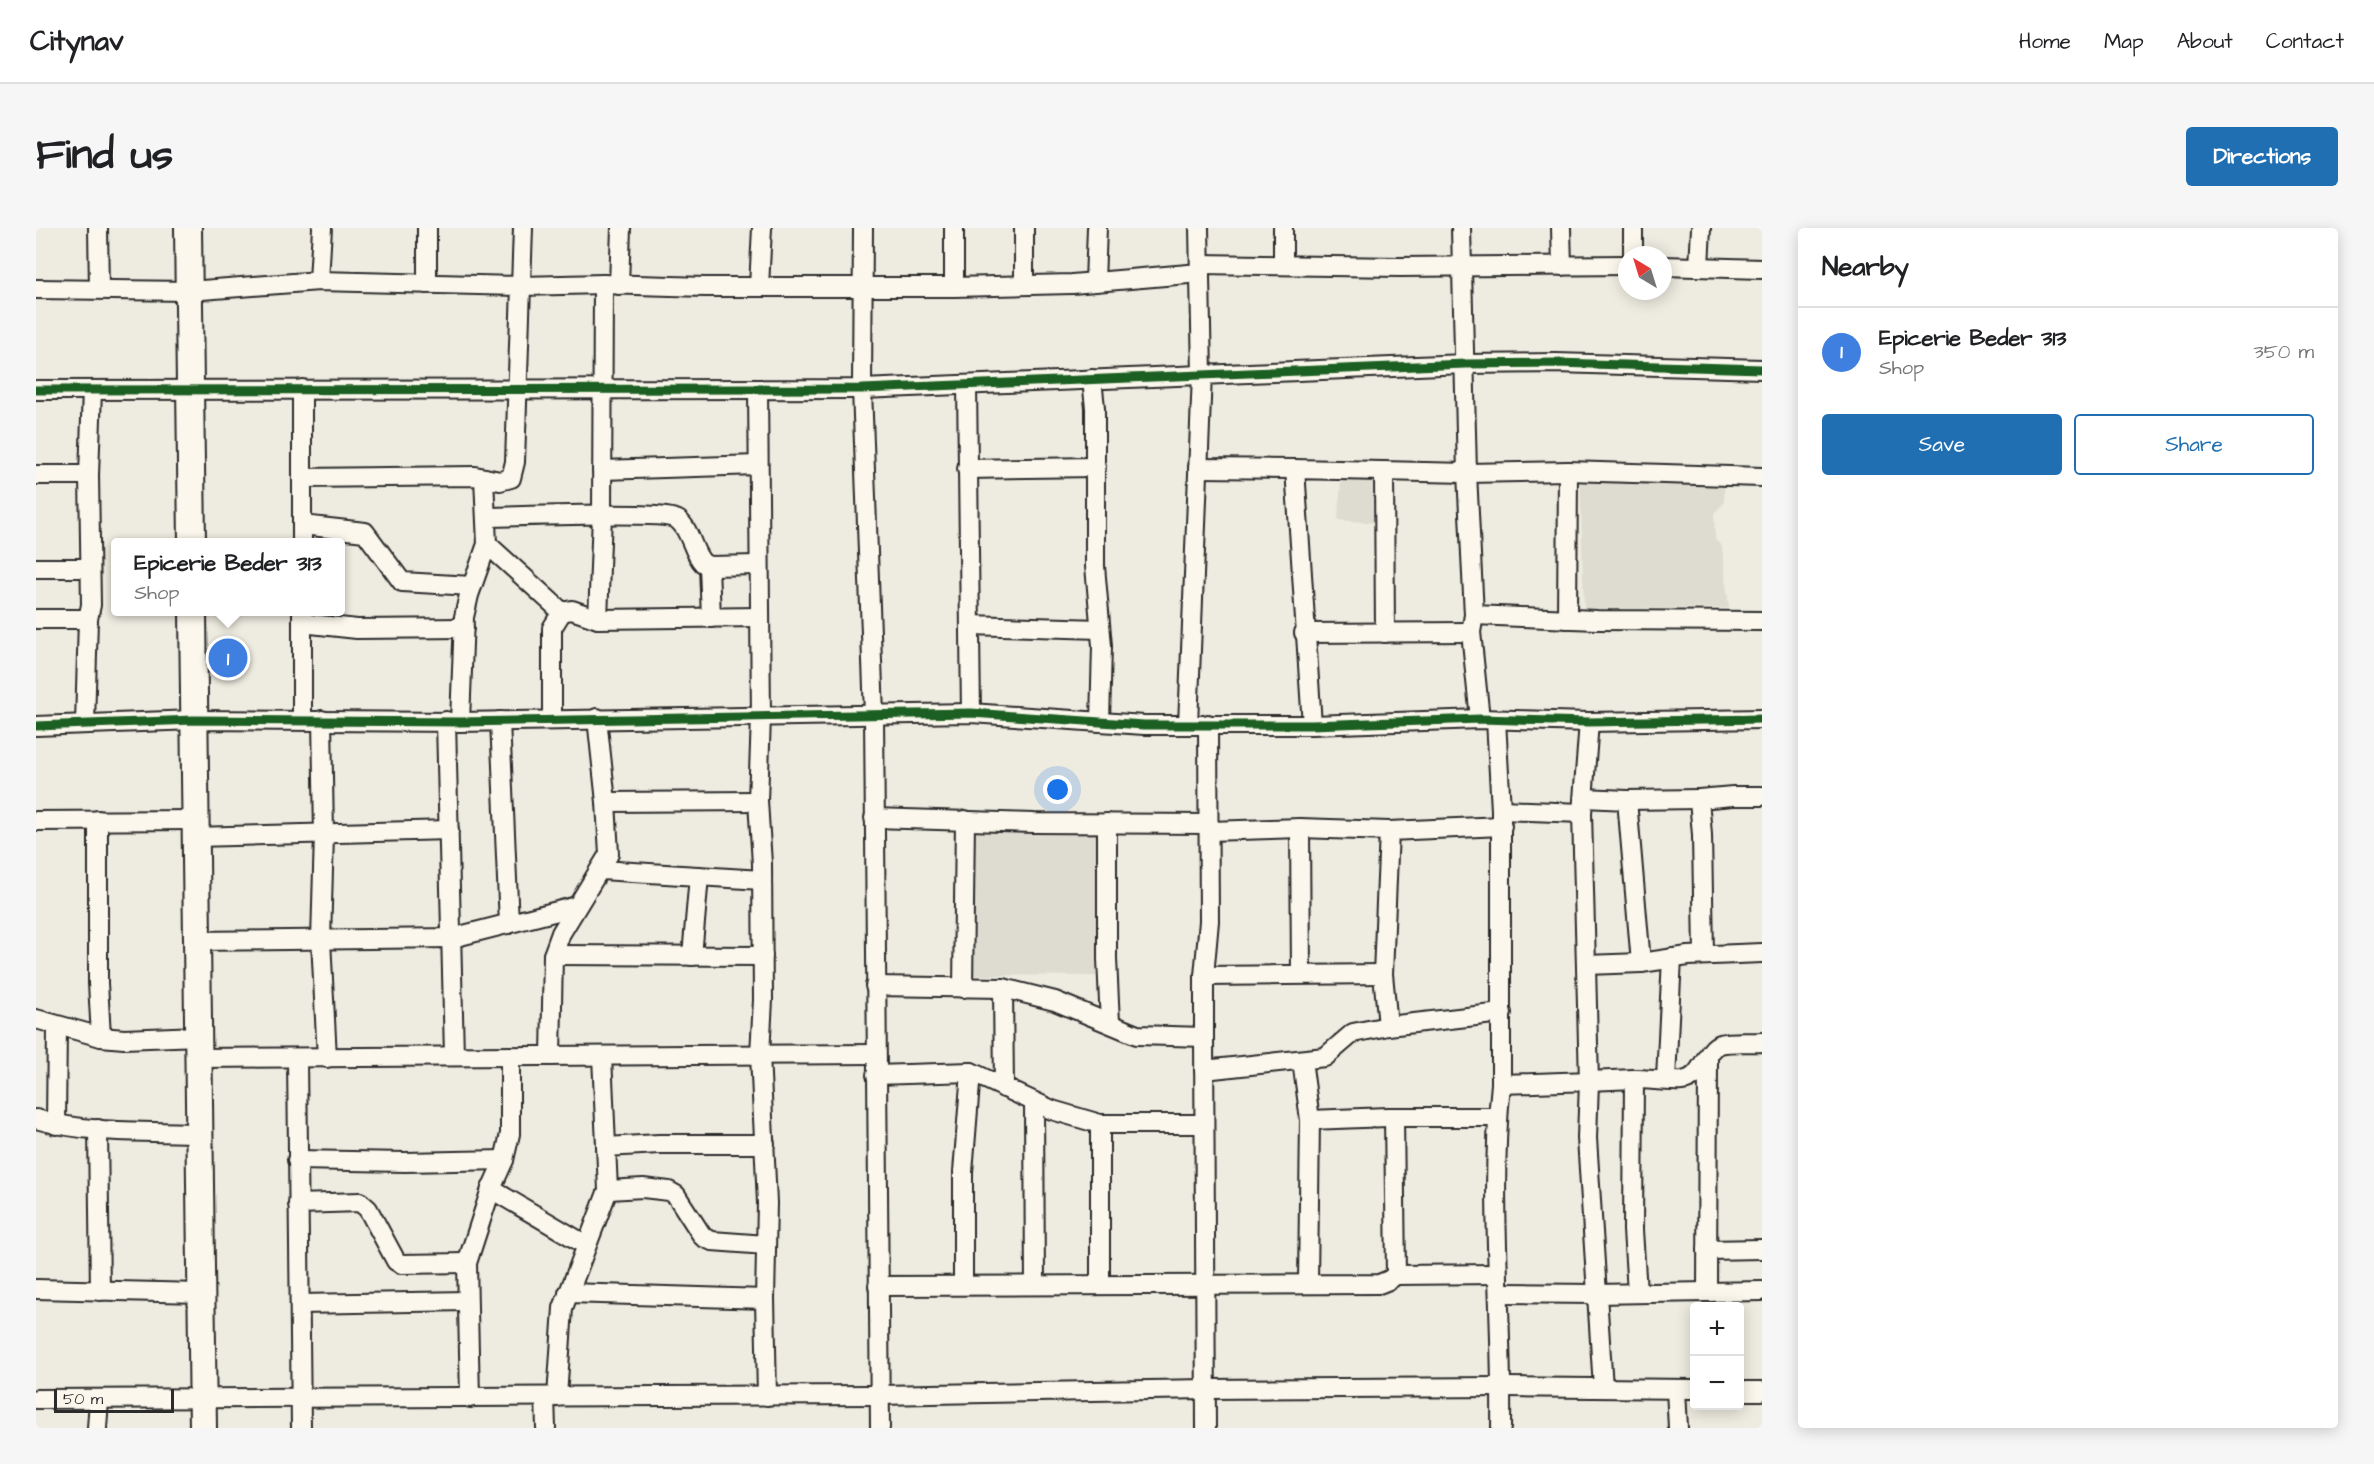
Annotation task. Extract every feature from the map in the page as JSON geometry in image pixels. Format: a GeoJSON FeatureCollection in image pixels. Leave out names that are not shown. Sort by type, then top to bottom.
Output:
{"type":"FeatureCollection","features":[{"type":"Feature","properties":{"kind":"street"},"geometry":{"type":"LineString","coordinates":[[98,228],[99,289]]}},
{"type":"Feature","properties":{"kind":"street"},"geometry":{"type":"LineString","coordinates":[[188,228],[192,538]]}},
{"type":"Feature","properties":{"kind":"street"},"geometry":{"type":"LineString","coordinates":[[319,281],[322,228]]}},
{"type":"Feature","properties":{"kind":"street"},"geometry":{"type":"LineString","coordinates":[[427,228],[427,284]]}},
{"type":"Feature","properties":{"kind":"street"},"geometry":{"type":"LineString","coordinates":[[302,478],[484,478],[500,481],[513,476],[523,228]]}},
{"type":"Feature","properties":{"kind":"street"},"geometry":{"type":"LineString","coordinates":[[598,619],[602,515],[602,388],[611,285],[621,228]]}},
{"type":"Feature","properties":{"kind":"street"},"geometry":{"type":"LineString","coordinates":[[759,287],[762,228]]}},
{"type":"Feature","properties":{"kind":"street"},"geometry":{"type":"LineString","coordinates":[[862,228],[862,389],[873,715],[880,1428]]}},
{"type":"Feature","properties":{"kind":"street"},"geometry":{"type":"LineString","coordinates":[[954,228],[954,287]]}},
{"type":"Feature","properties":{"kind":"street"},"geometry":{"type":"LineString","coordinates":[[1024,228],[1024,285]]}},
{"type":"Feature","properties":{"kind":"street"},"geometry":{"type":"LineString","coordinates":[[1095,282],[1097,228]]}},
{"type":"Feature","properties":{"kind":"street"},"geometry":{"type":"LineString","coordinates":[[1188,725],[1202,374],[1199,228]]}},
{"type":"Feature","properties":{"kind":"street"},"geometry":{"type":"LineString","coordinates":[[1283,228],[1283,264]]}},
{"type":"Feature","properties":{"kind":"street"},"geometry":{"type":"LineString","coordinates":[[1461,228],[1473,623],[1502,818],[1502,1013],[1498,1117],[1497,1274],[1502,1387],[1501,1428]]}},
{"type":"Feature","properties":{"kind":"street"},"geometry":{"type":"LineString","coordinates":[[1561,228],[1562,266]]}},
{"type":"Feature","properties":{"kind":"street"},"geometry":{"type":"LineString","coordinates":[[1633,228],[1633,246]]}},
{"type":"Feature","properties":{"kind":"street"},"geometry":{"type":"LineString","coordinates":[[1699,267],[1701,228]]}},
{"type":"Feature","properties":{"kind":"street"},"geometry":{"type":"LineString","coordinates":[[36,289],[189,291],[319,281],[521,286],[954,287],[1095,282],[1200,268],[1283,264],[1618,265]]}},
{"type":"Feature","properties":{"kind":"street"},"geometry":{"type":"LineString","coordinates":[[1672,266],[1762,269]]}},
{"type":"Feature","properties":{"kind":"street"},"geometry":{"type":"LineString","coordinates":[[36,390],[862,389],[1465,364],[1556,363],[1762,369]]}},
{"type":"Feature","properties":{"kind":"street"},"geometry":{"type":"LineString","coordinates":[[1092,379],[1096,467],[1095,566],[1102,646],[1100,722]]}},
{"type":"Feature","properties":{"kind":"street"},"geometry":{"type":"LineString","coordinates":[[967,385],[971,713]]}},
{"type":"Feature","properties":{"kind":"street"},"geometry":{"type":"LineString","coordinates":[[302,389],[302,534],[365,532],[402,582],[472,586]]}},
{"type":"Feature","properties":{"kind":"street"},"geometry":{"type":"LineString","coordinates":[[758,389],[761,717],[758,801],[763,956],[760,1054],[765,1144],[766,1396]]}},
{"type":"Feature","properties":{"kind":"street"},"geometry":{"type":"LineString","coordinates":[[85,724],[88,619],[91,605],[89,475],[92,390]]}},
{"type":"Feature","properties":{"kind":"street"},"geometry":{"type":"LineString","coordinates":[[602,470],[758,465]]}},
{"type":"Feature","properties":{"kind":"street"},"geometry":{"type":"LineString","coordinates":[[967,469],[1096,467]]}},
{"type":"Feature","properties":{"kind":"street"},"geometry":{"type":"LineString","coordinates":[[1198,468],[1467,473],[1568,471],[1762,477]]}},
{"type":"Feature","properties":{"kind":"street"},"geometry":{"type":"LineString","coordinates":[[1295,469],[1304,633],[1312,725]]}},
{"type":"Feature","properties":{"kind":"street"},"geometry":{"type":"LineString","coordinates":[[1384,471],[1385,633]]}},
{"type":"Feature","properties":{"kind":"street"},"geometry":{"type":"LineString","coordinates":[[1567,619],[1568,471]]}},
{"type":"Feature","properties":{"kind":"street"},"geometry":{"type":"LineString","coordinates":[[36,475],[89,475]]}},
{"type":"Feature","properties":{"kind":"street"},"geometry":{"type":"LineString","coordinates":[[454,1056],[449,830],[453,721],[464,628],[472,586],[487,544],[484,478]]}},
{"type":"Feature","properties":{"kind":"street"},"geometry":{"type":"LineString","coordinates":[[486,517],[602,515],[673,517],[683,526],[699,560],[709,566],[758,565]]}},
{"type":"Feature","properties":{"kind":"street"},"geometry":{"type":"LineString","coordinates":[[487,544],[562,612]]}},
{"type":"Feature","properties":{"kind":"street"},"geometry":{"type":"LineString","coordinates":[[709,566],[711,618]]}},
{"type":"Feature","properties":{"kind":"street"},"geometry":{"type":"LineString","coordinates":[[36,568],[90,568]]}},
{"type":"Feature","properties":{"kind":"street"},"geometry":{"type":"LineString","coordinates":[[552,719],[552,628],[562,612],[572,609],[598,619],[760,617]]}},
{"type":"Feature","properties":{"kind":"street"},"geometry":{"type":"LineString","coordinates":[[193,616],[203,1428]]}},
{"type":"Feature","properties":{"kind":"street"},"geometry":{"type":"LineString","coordinates":[[302,720],[302,617],[357,629],[464,628]]}},
{"type":"Feature","properties":{"kind":"street"},"geometry":{"type":"LineString","coordinates":[[36,620],[88,619]]}},
{"type":"Feature","properties":{"kind":"street"},"geometry":{"type":"LineString","coordinates":[[1304,633],[1385,633],[1473,623],[1567,619],[1762,621]]}},
{"type":"Feature","properties":{"kind":"street"},"geometry":{"type":"LineString","coordinates":[[969,625],[1100,629]]}},
{"type":"Feature","properties":{"kind":"street"},"geometry":{"type":"LineString","coordinates":[[36,726],[194,720],[500,721],[971,713],[1144,725],[1312,725],[1488,719],[1589,722],[1762,719]]}},
{"type":"Feature","properties":{"kind":"street"},"geometry":{"type":"LineString","coordinates":[[551,1056],[553,955],[561,933],[609,854],[597,718]]}},
{"type":"Feature","properties":{"kind":"street"},"geometry":{"type":"LineString","coordinates":[[322,720],[324,834],[321,940],[327,1058]]}},
{"type":"Feature","properties":{"kind":"street"},"geometry":{"type":"LineString","coordinates":[[500,721],[509,924]]}},
{"type":"Feature","properties":{"kind":"street"},"geometry":{"type":"LineString","coordinates":[[1589,722],[1583,806],[1589,1082],[1587,1138],[1595,1294],[1603,1388]]}},
{"type":"Feature","properties":{"kind":"street"},"geometry":{"type":"LineString","coordinates":[[1206,1428],[1204,976],[1209,921],[1208,724]]}},
{"type":"Feature","properties":{"kind":"street"},"geometry":{"type":"LineString","coordinates":[[874,818],[1389,831],[1627,800],[1762,796]]}},
{"type":"Feature","properties":{"kind":"street"},"geometry":{"type":"LineString","coordinates":[[1699,799],[1702,835],[1704,955]]}},
{"type":"Feature","properties":{"kind":"street"},"geometry":{"type":"LineString","coordinates":[[1627,800],[1641,963]]}},
{"type":"Feature","properties":{"kind":"street"},"geometry":{"type":"LineString","coordinates":[[606,802],[758,801]]}},
{"type":"Feature","properties":{"kind":"street"},"geometry":{"type":"LineString","coordinates":[[36,821],[98,820],[195,829],[324,834],[449,830]]}},
{"type":"Feature","properties":{"kind":"street"},"geometry":{"type":"LineString","coordinates":[[98,820],[98,983],[101,1037]]}},
{"type":"Feature","properties":{"kind":"street"},"geometry":{"type":"LineString","coordinates":[[963,988],[965,820]]}},
{"type":"Feature","properties":{"kind":"street"},"geometry":{"type":"LineString","coordinates":[[1107,824],[1107,959],[1110,1023]]}},
{"type":"Feature","properties":{"kind":"street"},"geometry":{"type":"LineString","coordinates":[[1300,828],[1301,974]]}},
{"type":"Feature","properties":{"kind":"street"},"geometry":{"type":"LineString","coordinates":[[1388,1026],[1383,974],[1389,831]]}},
{"type":"Feature","properties":{"kind":"street"},"geometry":{"type":"LineString","coordinates":[[601,870],[762,880]]}},
{"type":"Feature","properties":{"kind":"street"},"geometry":{"type":"LineString","coordinates":[[692,956],[699,876]]}},
{"type":"Feature","properties":{"kind":"street"},"geometry":{"type":"LineString","coordinates":[[196,941],[452,938],[576,906]]}},
{"type":"Feature","properties":{"kind":"street"},"geometry":{"type":"LineString","coordinates":[[1586,965],[1641,963],[1704,955],[1762,953]]}},
{"type":"Feature","properties":{"kind":"street"},"geometry":{"type":"LineString","coordinates":[[553,955],[763,956]]}},
{"type":"Feature","properties":{"kind":"street"},"geometry":{"type":"LineString","coordinates":[[1666,1079],[1672,958]]}},
{"type":"Feature","properties":{"kind":"street"},"geometry":{"type":"LineString","coordinates":[[1204,976],[1383,974]]}},
{"type":"Feature","properties":{"kind":"street"},"geometry":{"type":"LineString","coordinates":[[875,986],[1003,988],[1055,1001],[1137,1035],[1204,1037]]}},
{"type":"Feature","properties":{"kind":"street"},"geometry":{"type":"LineString","coordinates":[[1003,988],[1004,1088]]}},
{"type":"Feature","properties":{"kind":"street"},"geometry":{"type":"LineString","coordinates":[[1204,1070],[1325,1057],[1353,1033],[1388,1026],[1502,1013]]}},
{"type":"Feature","properties":{"kind":"street"},"geometry":{"type":"LineString","coordinates":[[36,1020],[101,1037],[297,1058],[876,1054]]}},
{"type":"Feature","properties":{"kind":"street"},"geometry":{"type":"LineString","coordinates":[[56,1125],[57,1026]]}},
{"type":"Feature","properties":{"kind":"street"},"geometry":{"type":"LineString","coordinates":[[1707,1292],[1708,1059],[1712,1049],[1720,1044],[1762,1042]]}},
{"type":"Feature","properties":{"kind":"street"},"geometry":{"type":"LineString","coordinates":[[470,1398],[467,1263],[491,1189],[504,1160],[510,1134],[510,1056]]}},
{"type":"Feature","properties":{"kind":"street"},"geometry":{"type":"LineString","coordinates":[[546,1428],[563,1308],[608,1190],[602,1056]]}},
{"type":"Feature","properties":{"kind":"street"},"geometry":{"type":"LineString","coordinates":[[297,1058],[302,1428]]}},
{"type":"Feature","properties":{"kind":"street"},"geometry":{"type":"LineString","coordinates":[[1501,1084],[1634,1079],[1682,1081],[1690,1078],[1708,1059]]}},
{"type":"Feature","properties":{"kind":"street"},"geometry":{"type":"LineString","coordinates":[[1302,1060],[1310,1120],[1308,1283]]}},
{"type":"Feature","properties":{"kind":"street"},"geometry":{"type":"LineString","coordinates":[[876,1075],[971,1072],[1034,1103],[1100,1124],[1204,1124]]}},
{"type":"Feature","properties":{"kind":"street"},"geometry":{"type":"LineString","coordinates":[[963,1285],[963,1172],[971,1072]]}},
{"type":"Feature","properties":{"kind":"street"},"geometry":{"type":"LineString","coordinates":[[1634,1079],[1634,1230],[1637,1292]]}},
{"type":"Feature","properties":{"kind":"street"},"geometry":{"type":"LineString","coordinates":[[1034,1103],[1035,1285]]}},
{"type":"Feature","properties":{"kind":"street"},"geometry":{"type":"LineString","coordinates":[[1394,1117],[1396,1275]]}},
{"type":"Feature","properties":{"kind":"street"},"geometry":{"type":"LineString","coordinates":[[1310,1120],[1498,1117]]}},
{"type":"Feature","properties":{"kind":"street"},"geometry":{"type":"LineString","coordinates":[[36,1119],[56,1125],[98,1129],[199,1132]]}},
{"type":"Feature","properties":{"kind":"street"},"geometry":{"type":"LineString","coordinates":[[1100,1124],[1100,1284]]}},
{"type":"Feature","properties":{"kind":"street"},"geometry":{"type":"LineString","coordinates":[[98,1129],[100,1291]]}},
{"type":"Feature","properties":{"kind":"street"},"geometry":{"type":"LineString","coordinates":[[606,1147],[659,1144],[765,1144]]}},
{"type":"Feature","properties":{"kind":"street"},"geometry":{"type":"LineString","coordinates":[[297,1160],[405,1162],[504,1160]]}},
{"type":"Feature","properties":{"kind":"street"},"geometry":{"type":"LineString","coordinates":[[608,1190],[643,1188],[669,1191],[676,1196],[704,1237],[712,1241],[766,1245]]}},
{"type":"Feature","properties":{"kind":"street"},"geometry":{"type":"LineString","coordinates":[[491,1189],[586,1245]]}},
{"type":"Feature","properties":{"kind":"street"},"geometry":{"type":"LineString","coordinates":[[298,1204],[360,1202],[368,1209],[392,1257],[401,1264],[467,1263]]}},
{"type":"Feature","properties":{"kind":"street"},"geometry":{"type":"LineString","coordinates":[[1707,1250],[1762,1249]]}},
{"type":"Feature","properties":{"kind":"street"},"geometry":{"type":"LineString","coordinates":[[878,1286],[1379,1284],[1389,1281],[1396,1275],[1497,1274]]}},
{"type":"Feature","properties":{"kind":"street"},"geometry":{"type":"LineString","coordinates":[[36,1289],[200,1293]]}},
{"type":"Feature","properties":{"kind":"street"},"geometry":{"type":"LineString","coordinates":[[1499,1293],[1762,1291]]}},
{"type":"Feature","properties":{"kind":"street"},"geometry":{"type":"LineString","coordinates":[[568,1293],[765,1299]]}},
{"type":"Feature","properties":{"kind":"street"},"geometry":{"type":"LineString","coordinates":[[300,1304],[467,1301]]}},
{"type":"Feature","properties":{"kind":"street"},"geometry":{"type":"LineString","coordinates":[[36,1399],[766,1396],[1502,1387],[1685,1389],[1678,1428]]}},
{"type":"Feature","properties":{"kind":"street"},"geometry":{"type":"LineString","coordinates":[[1744,1391],[1762,1392]]}},
{"type":"Feature","properties":{"kind":"street"},"geometry":{"type":"LineString","coordinates":[[97,1428],[99,1400]]}},
{"type":"Feature","properties":{"kind":"shaded area"},"geometry":{"type":"Polygon","coordinates":[[[1724,470],[1724,503],[1714,513],[1715,539],[1722,547],[1729,608],[1584,609],[1580,471],[1724,470]]]}},
{"type":"Feature","properties":{"kind":"shaded area"},"geometry":{"type":"Polygon","coordinates":[[[1342,471],[1380,474],[1376,523],[1338,520],[1342,471]]]}},
{"type":"Feature","properties":{"kind":"shaded area"},"geometry":{"type":"Polygon","coordinates":[[[970,828],[1099,829],[1096,976],[968,975],[970,828]]]}},
{"type":"Feature","properties":{"kind":"cycle path"},"geometry":{"type":"LineString","coordinates":[[36,390],[862,389],[1465,364],[1556,363],[1762,369]]}},
{"type":"Feature","properties":{"kind":"cycle path"},"geometry":{"type":"LineString","coordinates":[[36,726],[194,720],[460,722],[971,713],[1144,725],[1312,725],[1480,719],[1589,722],[1762,719]]}},
{"type":"Feature","properties":{"kind":"place","name":"Epicerie Beder 313"},"geometry":{"type":"Point","coordinates":[228,658]}}]}
